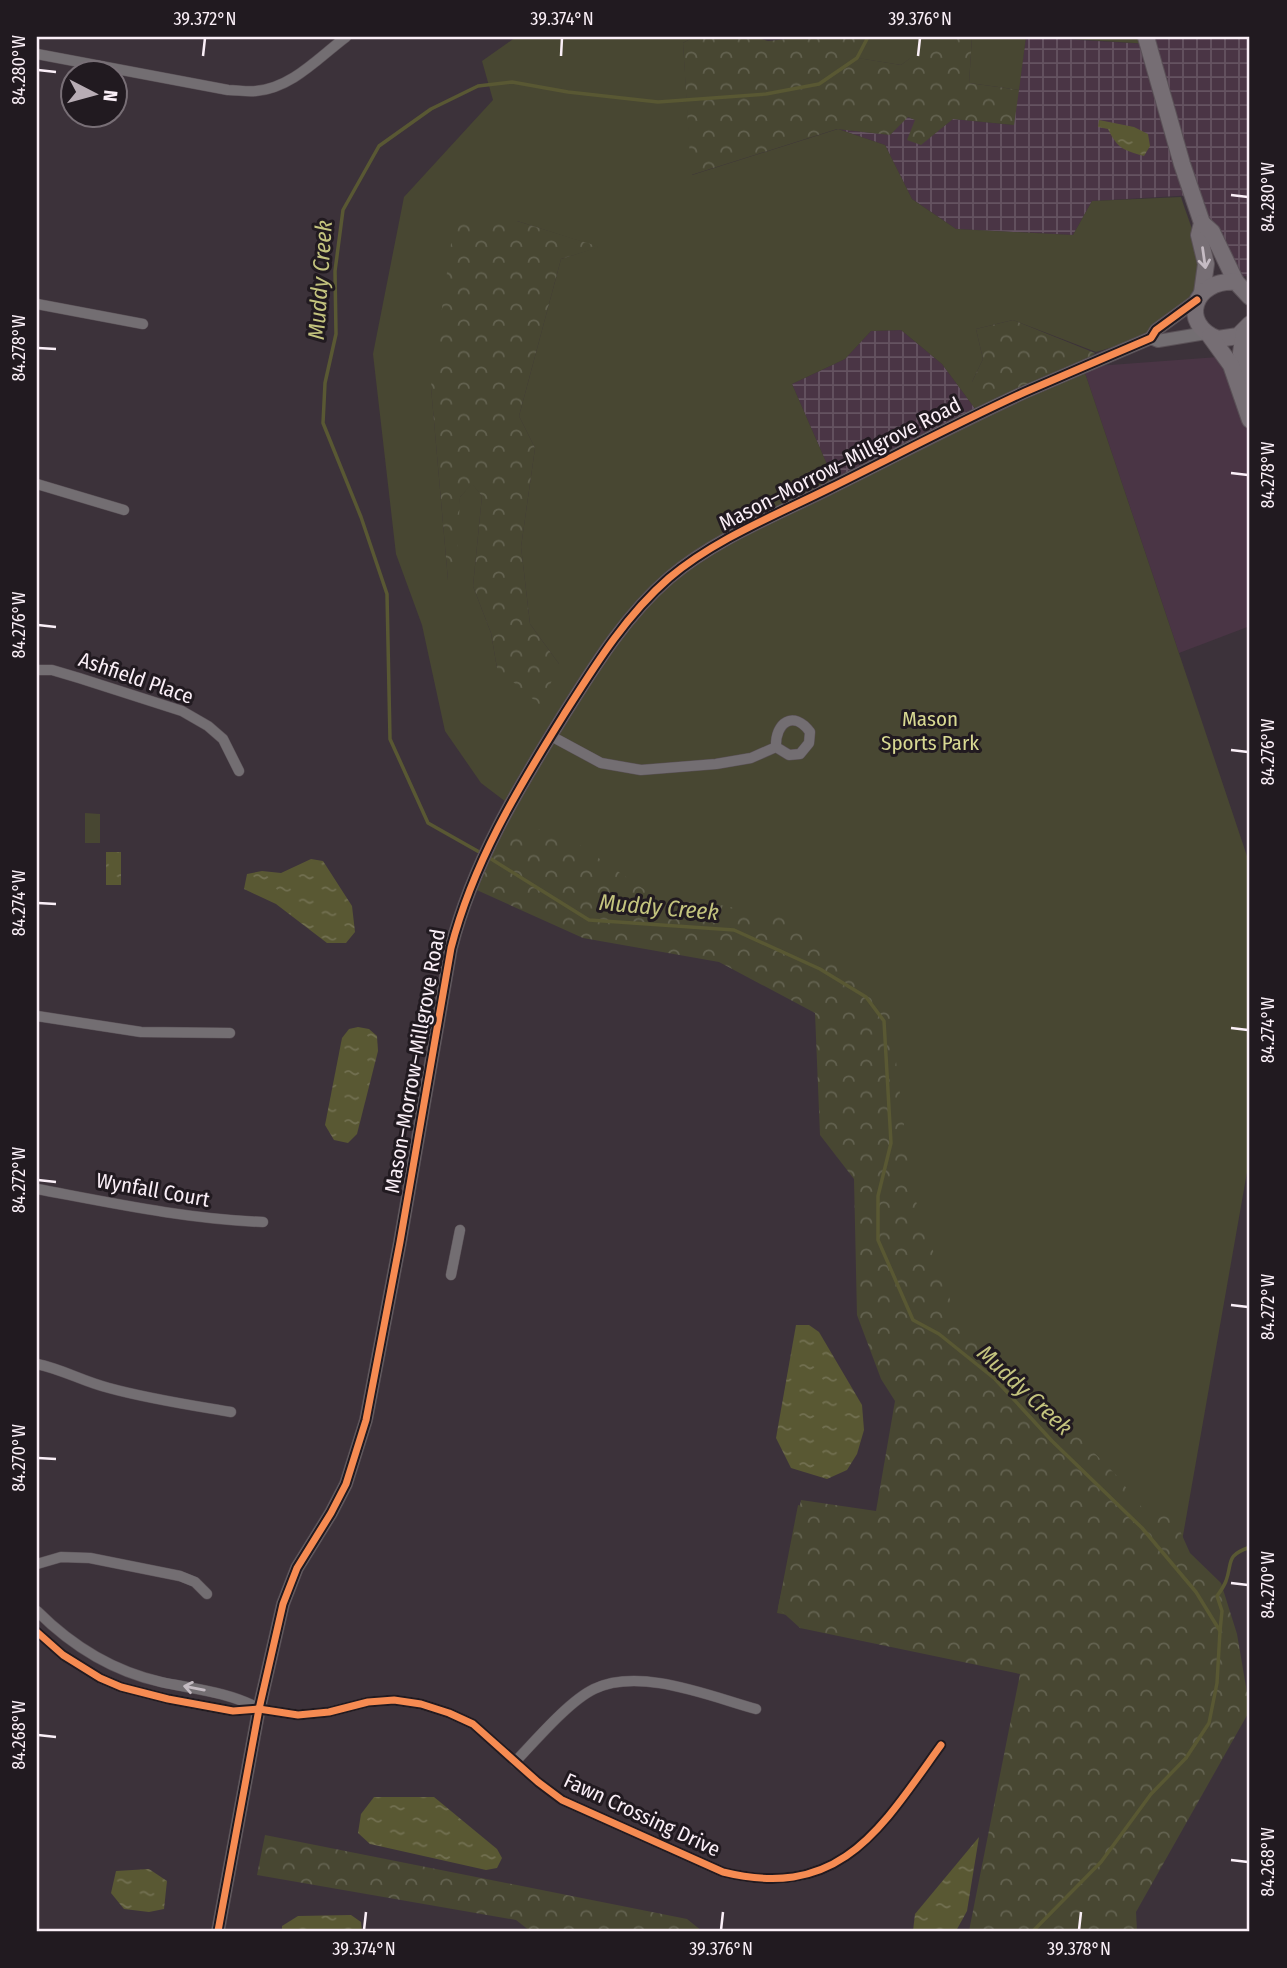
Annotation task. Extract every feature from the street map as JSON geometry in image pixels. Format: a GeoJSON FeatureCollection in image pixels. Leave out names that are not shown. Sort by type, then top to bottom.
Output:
{"type":"FeatureCollection","features":[{"type":"Feature","properties":{"kind":"main road"},"geometry":{"type":"LineString","coordinates":[[1146,37],[1182,164],[1202,223],[1212,232],[1236,282],[1250,297]]}},
{"type":"Feature","properties":{"kind":"main road"},"geometry":{"type":"LineString","coordinates":[[1202,223],[1199,235],[1206,264],[1197,321],[1231,365],[1250,420]]}},
{"type":"Feature","properties":{"kind":"main road"},"geometry":{"type":"LineString","coordinates":[[1200,296],[1217,282],[1236,282]]}},
{"type":"Feature","properties":{"kind":"main road"},"geometry":{"type":"LineString","coordinates":[[1208,334],[1225,340],[1247,328]]}},
{"type":"Feature","properties":{"kind":"main road"},"geometry":{"type":"LineString","coordinates":[[1247,328],[1241,353],[1250,396]]}},
{"type":"Feature","properties":{"kind":"street"},"geometry":{"type":"LineString","coordinates":[[37,54],[228,90],[256,91],[279,85],[300,74],[346,37]]}},
{"type":"Feature","properties":{"kind":"street","name":"Mason–Morrow–Millgrove Road"},"geometry":{"type":"LineString","coordinates":[[218,1931],[278,1621],[290,1584],[346,1483],[366,1420],[452,948],[470,887],[493,835],[551,736],[630,619],[669,578],[695,559],[772,517],[1024,392],[1151,338],[1156,330],[1200,296]]}},
{"type":"Feature","properties":{"kind":"street"},"geometry":{"type":"LineString","coordinates":[[37,304],[143,324]]}},
{"type":"Feature","properties":{"kind":"street","name":"Mason–Morrow–Millgrove Road"},"geometry":{"type":"LineString","coordinates":[[1151,338],[1158,341],[1208,334]]}},
{"type":"Feature","properties":{"kind":"street"},"geometry":{"type":"LineString","coordinates":[[37,484],[124,510]]}},
{"type":"Feature","properties":{"kind":"street","name":"Ashfield Place"},"geometry":{"type":"LineString","coordinates":[[37,670],[52,670],[183,711],[223,739],[239,771]]}},
{"type":"Feature","properties":{"kind":"street"},"geometry":{"type":"LineString","coordinates":[[551,736],[601,763],[641,770],[716,764],[751,758],[776,747]]}},
{"type":"Feature","properties":{"kind":"street"},"geometry":{"type":"LineString","coordinates":[[37,1016],[141,1032],[230,1033]]}},
{"type":"Feature","properties":{"kind":"street","name":"Wynfall Court"},"geometry":{"type":"LineString","coordinates":[[37,1189],[166,1213],[223,1221],[263,1222]]}},
{"type":"Feature","properties":{"kind":"street"},"geometry":{"type":"LineString","coordinates":[[451,1275],[460,1230]]}},
{"type":"Feature","properties":{"kind":"street"},"geometry":{"type":"LineString","coordinates":[[37,1364],[55,1368],[106,1388],[150,1399],[231,1412]]}},
{"type":"Feature","properties":{"kind":"street"},"geometry":{"type":"LineString","coordinates":[[37,1564],[61,1557],[90,1559],[180,1576],[195,1582],[207,1594]]}},
{"type":"Feature","properties":{"kind":"street"},"geometry":{"type":"LineString","coordinates":[[37,1611],[78,1646],[121,1670],[162,1682],[237,1697],[259,1709]]}},
{"type":"Feature","properties":{"kind":"street"},"geometry":{"type":"LineString","coordinates":[[37,1632],[78,1665],[121,1687],[233,1711],[259,1709]]}},
{"type":"Feature","properties":{"kind":"street"},"geometry":{"type":"LineString","coordinates":[[514,1762],[572,1705],[592,1689],[614,1682],[635,1680],[658,1683],[756,1709]]}},
{"type":"Feature","properties":{"kind":"street","name":"Fawn Crossing Drive"},"geometry":{"type":"LineString","coordinates":[[259,1709],[311,1715],[368,1702],[394,1700],[421,1704],[449,1713],[473,1724],[514,1762],[562,1800],[723,1872],[773,1880],[821,1869],[865,1844],[886,1822],[941,1745]]}},
{"type":"Feature","properties":{"kind":"shaded area"},"geometry":{"type":"Polygon","coordinates":[[[1026,37],[1148,44],[1146,37],[1250,37],[1250,275],[1238,278],[1201,194],[1185,168],[1193,195],[1092,201],[1073,235],[956,229],[912,199],[885,145],[838,129],[890,135],[907,117],[916,120],[921,144],[953,119],[1013,125],[1026,37]]]}},
{"type":"Feature","properties":{"kind":"shaded area"},"geometry":{"type":"Polygon","coordinates":[[[901,330],[942,364],[979,414],[836,485],[792,384],[845,359],[871,331],[901,330]]]}},
{"type":"Feature","properties":{"kind":"shaded area"},"geometry":{"type":"Polygon","coordinates":[[[1218,357],[1240,401],[1250,438],[1250,626],[1179,653],[1083,367],[1218,357]]]}},
{"type":"Feature","properties":{"kind":"green space","name":"Mason Sports Park"},"geometry":{"type":"Polygon","coordinates":[[[516,37],[694,37],[683,43],[692,175],[838,129],[885,145],[912,199],[956,229],[1073,235],[1092,201],[1181,197],[1197,246],[1200,266],[1197,284],[1171,317],[1141,337],[1096,352],[1013,320],[976,329],[983,359],[972,382],[1083,367],[1250,865],[1250,1155],[1156,1689],[777,1613],[798,1505],[877,1521],[913,1320],[884,1021],[484,855],[510,805],[481,783],[445,731],[422,625],[396,554],[373,354],[404,197],[493,100],[482,61],[516,37]],[[517,221],[431,387],[448,580],[460,497],[472,483],[482,496],[473,586],[491,633],[497,668],[559,664],[530,624],[521,547],[535,448],[519,416],[561,259],[598,247],[517,221]],[[901,330],[871,331],[845,359],[792,384],[836,485],[979,414],[942,364],[901,330]]]}},
{"type":"Feature","properties":{"kind":"green space"},"geometry":{"type":"Polygon","coordinates":[[[694,37],[754,37],[768,41],[807,37],[868,37],[858,58],[901,65],[927,46],[952,53],[957,37],[972,37],[969,83],[1019,90],[1014,125],[953,119],[921,145],[907,140],[915,120],[908,117],[890,135],[837,129],[691,175],[683,43],[694,37]]]}},
{"type":"Feature","properties":{"kind":"green space"},"geometry":{"type":"Polygon","coordinates":[[[868,37],[957,37],[953,54],[927,47],[901,65],[857,58],[868,37]]]}},
{"type":"Feature","properties":{"kind":"green space"},"geometry":{"type":"Polygon","coordinates":[[[972,37],[1026,37],[1019,90],[969,83],[972,37]]]}},
{"type":"Feature","properties":{"kind":"green space"},"geometry":{"type":"Polygon","coordinates":[[[1042,37],[1146,37],[1149,44],[1042,37]]]}},
{"type":"Feature","properties":{"kind":"green space"},"geometry":{"type":"Polygon","coordinates":[[[455,215],[517,221],[600,247],[561,259],[519,416],[535,448],[521,547],[530,624],[559,664],[541,706],[497,668],[491,633],[473,586],[482,496],[472,484],[460,497],[456,586],[448,580],[431,387],[455,215]]]}},
{"type":"Feature","properties":{"kind":"green space"},"geometry":{"type":"Polygon","coordinates":[[[1013,320],[1095,353],[1083,367],[991,408],[972,382],[983,359],[976,329],[1013,320]]]}},
{"type":"Feature","properties":{"kind":"green space"},"geometry":{"type":"Polygon","coordinates":[[[85,813],[100,814],[100,843],[85,843],[85,813]]]}},
{"type":"Feature","properties":{"kind":"green space"},"geometry":{"type":"Polygon","coordinates":[[[555,828],[645,890],[801,921],[889,1005],[912,1190],[954,1311],[1117,1476],[1143,1509],[1173,1515],[1190,1553],[1221,1583],[1237,1634],[1250,1710],[1136,1912],[1137,1931],[969,1931],[1020,1674],[800,1628],[778,1608],[801,1500],[876,1511],[895,1401],[881,1379],[857,1315],[854,1179],[820,1135],[815,1013],[719,962],[583,938],[470,887],[493,835],[555,828]]]}},
{"type":"Feature","properties":{"kind":"green space"},"geometry":{"type":"Polygon","coordinates":[[[265,1835],[687,1919],[702,1931],[530,1931],[516,1920],[257,1875],[265,1835]]]}},
{"type":"Feature","properties":{"kind":"water"},"geometry":{"type":"Polygon","coordinates":[[[1099,120],[1134,127],[1148,134],[1150,146],[1144,156],[1122,148],[1108,129],[1098,127],[1099,120]]]}},
{"type":"Feature","properties":{"kind":"water"},"geometry":{"type":"Polygon","coordinates":[[[106,852],[121,852],[121,885],[106,885],[106,852]]]}},
{"type":"Feature","properties":{"kind":"water"},"geometry":{"type":"Polygon","coordinates":[[[311,859],[323,861],[352,906],[355,932],[346,943],[327,943],[276,904],[244,889],[247,874],[262,871],[281,873],[311,859]]]}},
{"type":"Feature","properties":{"kind":"water"},"geometry":{"type":"Polygon","coordinates":[[[349,1029],[369,1029],[377,1036],[378,1051],[357,1134],[348,1143],[334,1140],[325,1125],[342,1038],[349,1029]]]}},
{"type":"Feature","properties":{"kind":"water"},"geometry":{"type":"Polygon","coordinates":[[[796,1325],[809,1325],[819,1332],[862,1405],[864,1430],[857,1454],[847,1470],[827,1479],[791,1468],[776,1438],[796,1325]]]}},
{"type":"Feature","properties":{"kind":"water"},"geometry":{"type":"Polygon","coordinates":[[[374,1797],[434,1797],[497,1849],[502,1858],[497,1868],[486,1870],[370,1844],[358,1833],[361,1814],[374,1797]]]}},
{"type":"Feature","properties":{"kind":"water"},"geometry":{"type":"Polygon","coordinates":[[[979,1837],[967,1911],[956,1931],[913,1931],[915,1914],[979,1837]]]}},
{"type":"Feature","properties":{"kind":"water"},"geometry":{"type":"Polygon","coordinates":[[[149,1869],[167,1881],[164,1909],[149,1912],[124,1909],[111,1893],[116,1871],[149,1869]]]}},
{"type":"Feature","properties":{"kind":"water"},"geometry":{"type":"Polygon","coordinates":[[[351,1915],[361,1922],[362,1931],[282,1931],[282,1926],[298,1916],[351,1915]]]}},
{"type":"Feature","properties":{"kind":"waterway","name":"Muddy Creek"},"geometry":{"type":"LineString","coordinates":[[481,853],[428,823],[390,739],[387,594],[361,517],[323,423],[325,383],[336,334],[335,271],[343,210],[379,146],[431,109],[478,86],[512,82],[568,92],[658,102],[766,94],[819,84],[857,58],[868,37]]}},
{"type":"Feature","properties":{"kind":"waterway","name":"Muddy Creek"},"geometry":{"type":"LineString","coordinates":[[488,857],[589,920],[734,930],[820,969],[866,997],[884,1021],[891,1143],[878,1196],[878,1240],[913,1320],[939,1334],[995,1379],[1052,1441],[1142,1528],[1196,1592],[1220,1631],[1217,1683],[1209,1723],[1186,1758],[1151,1794],[1101,1862],[1033,1931]]}},
{"type":"Feature","properties":{"kind":"waterway"},"geometry":{"type":"LineString","coordinates":[[1220,1631],[1222,1611],[1217,1596],[1226,1581],[1233,1556],[1250,1547]]}},
{"type":"Feature","properties":{"kind":"cycle path"},"geometry":{"type":"LineString","coordinates":[[218,1931],[259,1709],[283,1604],[297,1568],[346,1484],[366,1420],[451,948],[471,886],[498,828],[529,772],[586,679],[624,625],[653,593],[687,564],[746,528],[976,415],[1151,338],[1156,330],[1197,300]]}},
{"type":"Feature","properties":{"kind":"cycle path"},"geometry":{"type":"LineString","coordinates":[[37,1632],[63,1655],[100,1678],[121,1687],[168,1699],[233,1711],[259,1709],[298,1715],[394,1700],[421,1704],[449,1713],[473,1724],[562,1800],[723,1872],[764,1878],[798,1876],[828,1866],[854,1851],[898,1804],[941,1745]]}}]}
